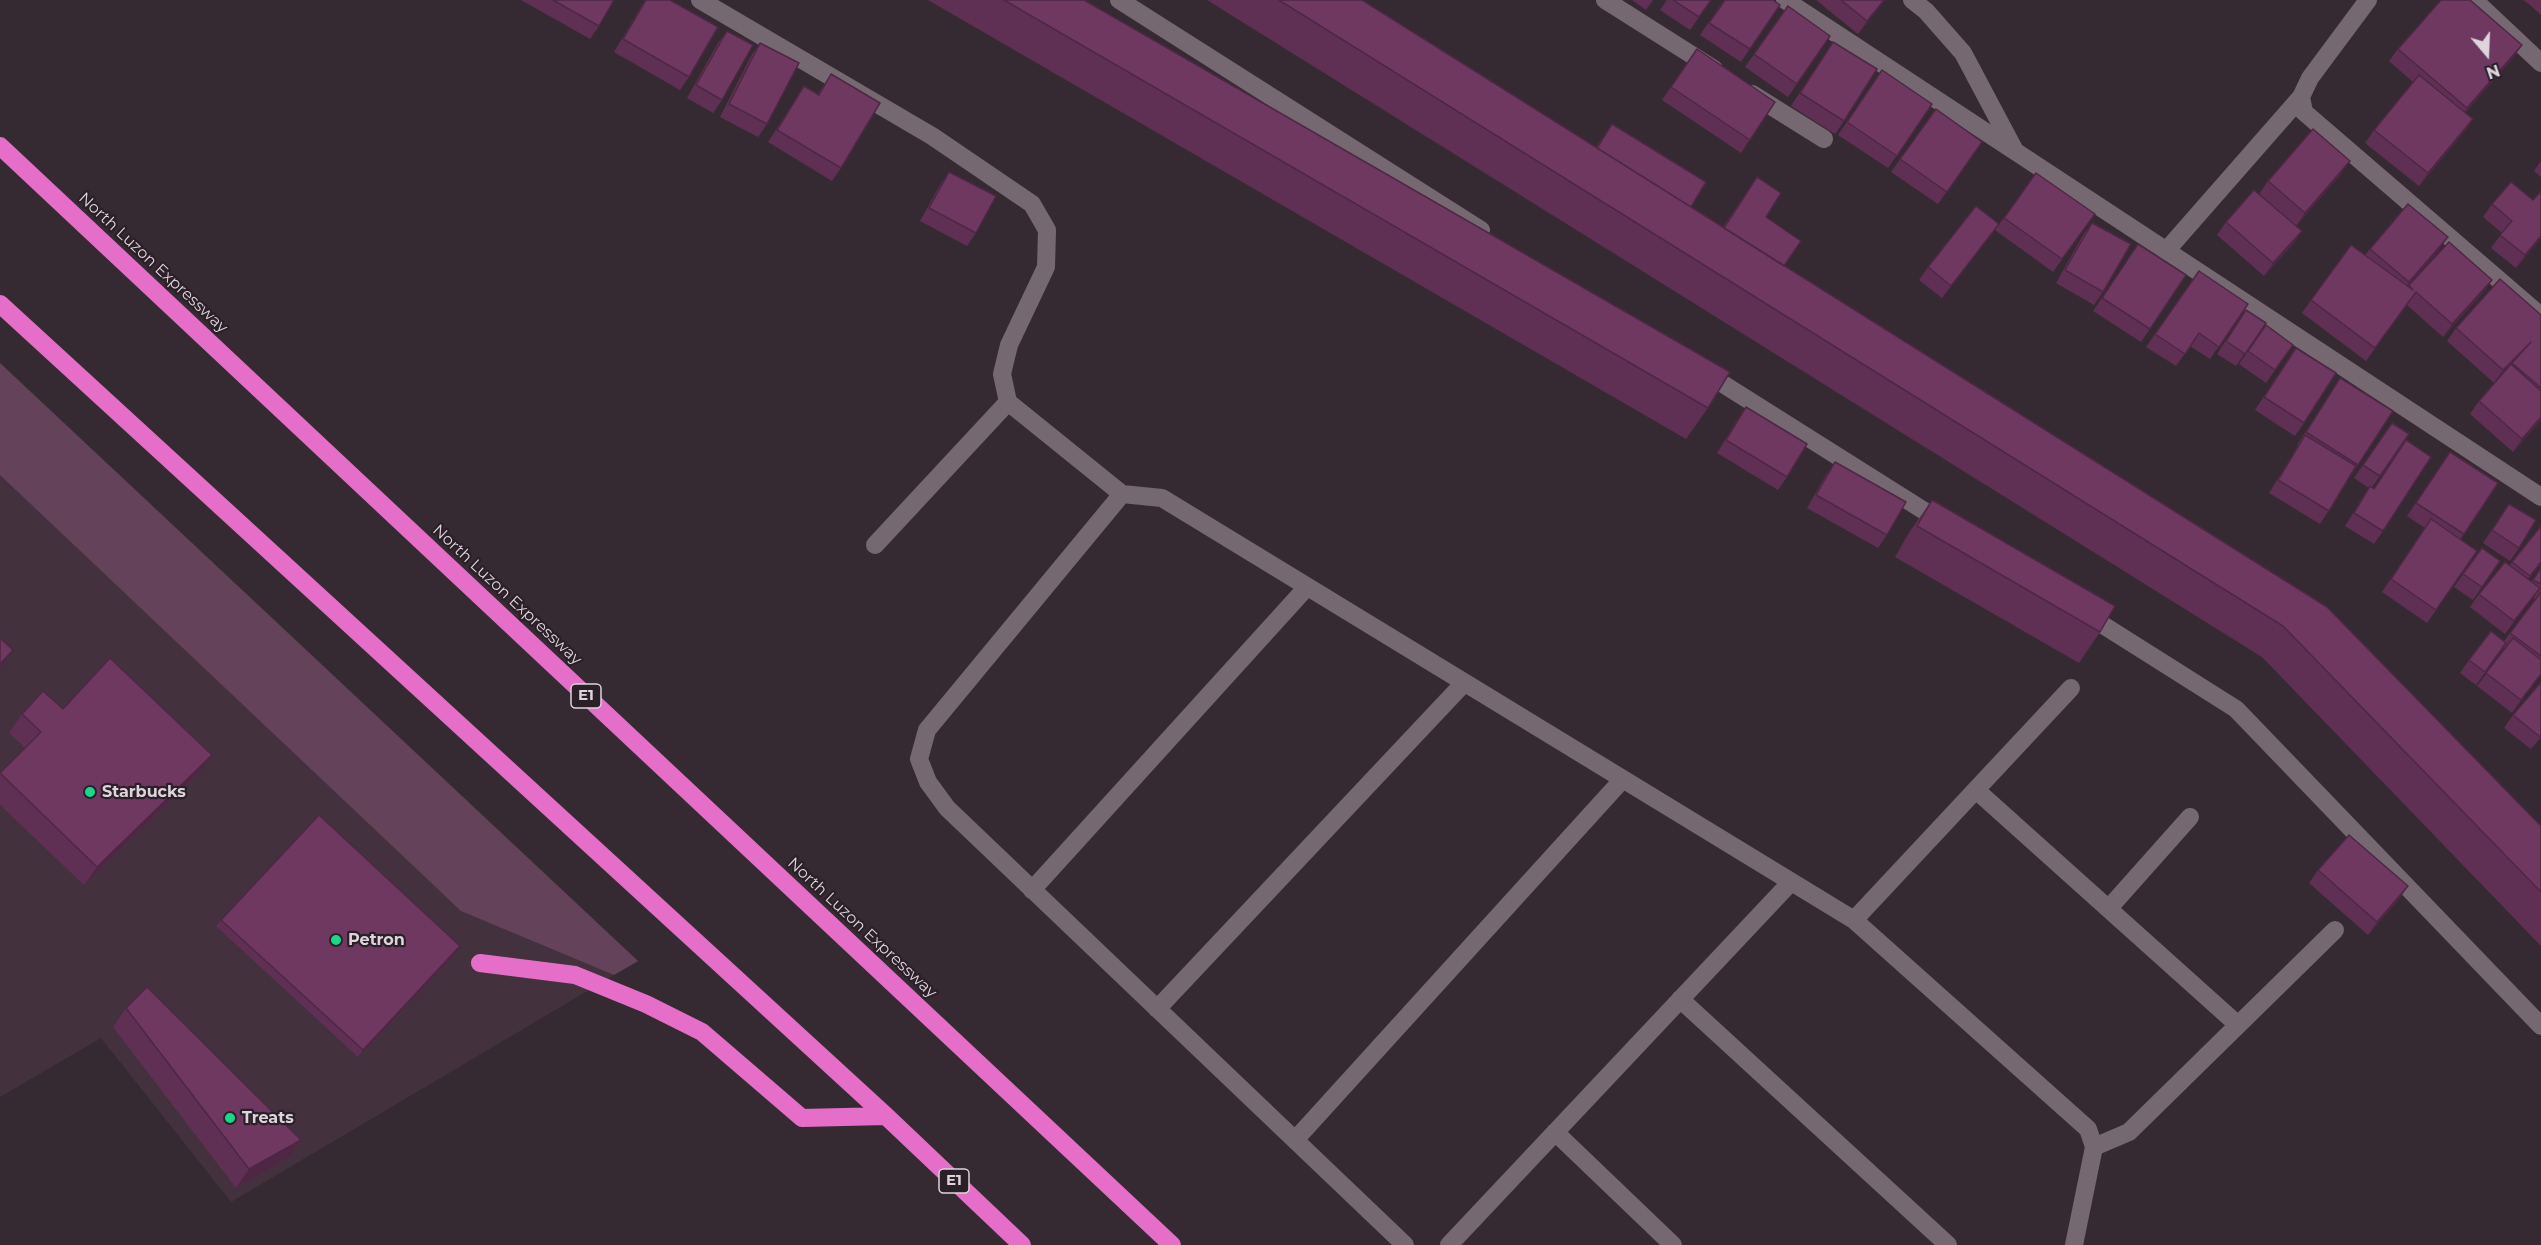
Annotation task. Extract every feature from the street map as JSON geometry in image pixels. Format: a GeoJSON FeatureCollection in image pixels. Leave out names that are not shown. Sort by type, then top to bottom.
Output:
{"type":"FeatureCollection","features":[{"type":"Feature","properties":{"kind":"highway","name":"North Luzon Expressway"},"geometry":{"type":"LineString","coordinates":[[0,146],[1172,1245]]}},
{"type":"Feature","properties":{"kind":"highway","name":"E1"},"geometry":{"type":"LineString","coordinates":[[0,304],[886,1116],[1022,1245]]}},
{"type":"Feature","properties":{"kind":"highway"},"geometry":{"type":"LineString","coordinates":[[480,963],[575,975],[646,1004],[702,1032],[802,1118],[886,1116]]}},
{"type":"Feature","properties":{"kind":"street"},"geometry":{"type":"LineString","coordinates":[[700,0],[932,136],[1032,204],[1047,230],[1046,267],[1009,345],[1002,374],[1008,402],[1122,494],[1162,498],[1854,920],[2088,1129],[2094,1147],[2074,1245]]}},
{"type":"Feature","properties":{"kind":"street"},"geometry":{"type":"LineString","coordinates":[[1119,0],[1491,236]]}},
{"type":"Feature","properties":{"kind":"street"},"geometry":{"type":"LineString","coordinates":[[1605,0],[1824,139]]}},
{"type":"Feature","properties":{"kind":"street"},"geometry":{"type":"LineString","coordinates":[[1785,0],[2541,497]]}},
{"type":"Feature","properties":{"kind":"street"},"geometry":{"type":"LineString","coordinates":[[1912,0],[1926,11],[1963,53],[2017,153]]}},
{"type":"Feature","properties":{"kind":"street"},"geometry":{"type":"LineString","coordinates":[[2166,251],[2301,97],[2310,78],[2368,0]]}},
{"type":"Feature","properties":{"kind":"street"},"geometry":{"type":"LineString","coordinates":[[2474,0],[2541,63]]}},
{"type":"Feature","properties":{"kind":"street"},"geometry":{"type":"LineString","coordinates":[[2301,97],[2304,112],[2541,316]]}},
{"type":"Feature","properties":{"kind":"street"},"geometry":{"type":"LineString","coordinates":[[1692,364],[1964,536]]}},
{"type":"Feature","properties":{"kind":"street"},"geometry":{"type":"LineString","coordinates":[[875,545],[1008,402]]}},
{"type":"Feature","properties":{"kind":"street"},"geometry":{"type":"LineString","coordinates":[[1122,494],[927,730],[919,759],[928,782],[946,808],[1405,1245]]}},
{"type":"Feature","properties":{"kind":"street"},"geometry":{"type":"LineString","coordinates":[[1032,890],[1307,587]]}},
{"type":"Feature","properties":{"kind":"street"},"geometry":{"type":"LineString","coordinates":[[2065,600],[2236,709],[2541,1026]]}},
{"type":"Feature","properties":{"kind":"street"},"geometry":{"type":"LineString","coordinates":[[1156,1008],[1464,683]]}},
{"type":"Feature","properties":{"kind":"street"},"geometry":{"type":"LineString","coordinates":[[1854,920],[2071,688]]}},
{"type":"Feature","properties":{"kind":"street"},"geometry":{"type":"LineString","coordinates":[[1295,1140],[1623,779]]}},
{"type":"Feature","properties":{"kind":"street"},"geometry":{"type":"LineString","coordinates":[[1976,790],[2238,1025]]}},
{"type":"Feature","properties":{"kind":"street"},"geometry":{"type":"LineString","coordinates":[[2109,908],[2190,817]]}},
{"type":"Feature","properties":{"kind":"street"},"geometry":{"type":"LineString","coordinates":[[1449,1245],[1791,882]]}},
{"type":"Feature","properties":{"kind":"street"},"geometry":{"type":"LineString","coordinates":[[2094,1147],[2129,1132],[2335,930]]}},
{"type":"Feature","properties":{"kind":"street"},"geometry":{"type":"LineString","coordinates":[[1680,999],[1947,1245]]}},
{"type":"Feature","properties":{"kind":"street"},"geometry":{"type":"LineString","coordinates":[[1555,1132],[1673,1245]]}},
{"type":"Feature","properties":{"kind":"shaded area"},"geometry":{"type":"Polygon","coordinates":[[[0,363],[638,961],[614,975],[461,911],[0,475],[0,363]]]}},
{"type":"Feature","properties":{"kind":"shaded area"},"geometry":{"type":"Polygon","coordinates":[[[0,365],[638,961],[231,1202],[101,1038],[0,1097],[0,365]]]}},
{"type":"Feature","properties":{"kind":"building"},"geometry":{"type":"Polygon","coordinates":[[[553,0],[614,0],[599,26],[553,0]]]}},
{"type":"Feature","properties":{"kind":"building"},"geometry":{"type":"Polygon","coordinates":[[[646,0],[670,0],[718,27],[689,77],[623,39],[646,0]]]}},
{"type":"Feature","properties":{"kind":"building"},"geometry":{"type":"Polygon","coordinates":[[[1004,0],[1084,0],[1730,372],[1708,408],[1004,0]]]}},
{"type":"Feature","properties":{"kind":"building"},"geometry":{"type":"Polygon","coordinates":[[[1279,0],[1362,0],[2327,607],[2541,826],[2541,892],[2283,626],[1279,0]]]}},
{"type":"Feature","properties":{"kind":"building"},"geometry":{"type":"Polygon","coordinates":[[[1673,0],[1711,0],[1699,17],[1673,0]]]}},
{"type":"Feature","properties":{"kind":"building"},"geometry":{"type":"Polygon","coordinates":[[[1725,0],[1773,0],[1780,5],[1750,49],[1709,23],[1725,0]]]}},
{"type":"Feature","properties":{"kind":"building"},"geometry":{"type":"Polygon","coordinates":[[[1841,0],[1884,0],[1867,21],[1841,0]]]}},
{"type":"Feature","properties":{"kind":"building"},"geometry":{"type":"Polygon","coordinates":[[[2441,0],[2470,0],[2522,45],[2467,108],[2398,49],[2441,0]]]}},
{"type":"Feature","properties":{"kind":"building"},"geometry":{"type":"Polygon","coordinates":[[[1788,6],[1830,36],[1797,84],[1754,54],[1788,6]]]}},
{"type":"Feature","properties":{"kind":"building"},"geometry":{"type":"Polygon","coordinates":[[[727,31],[753,45],[722,100],[696,85],[727,31]]]}},
{"type":"Feature","properties":{"kind":"building"},"geometry":{"type":"Polygon","coordinates":[[[1833,42],[1877,69],[1844,121],[1800,93],[1833,42]]]}},
{"type":"Feature","properties":{"kind":"building"},"geometry":{"type":"Polygon","coordinates":[[[760,43],[799,63],[767,124],[729,104],[760,43]]]}},
{"type":"Feature","properties":{"kind":"building"},"geometry":{"type":"Polygon","coordinates":[[[1697,49],[1775,102],[1750,140],[1671,87],[1697,49]]]}},
{"type":"Feature","properties":{"kind":"building"},"geometry":{"type":"Polygon","coordinates":[[[1882,70],[1932,104],[1897,156],[1847,122],[1882,70]]]}},
{"type":"Feature","properties":{"kind":"building"},"geometry":{"type":"Polygon","coordinates":[[[831,74],[880,103],[841,168],[777,130],[804,86],[819,95],[831,74]]]}},
{"type":"Feature","properties":{"kind":"building"},"geometry":{"type":"Polygon","coordinates":[[[2419,75],[2473,119],[2428,173],[2374,130],[2419,75]]]}},
{"type":"Feature","properties":{"kind":"building"},"geometry":{"type":"Polygon","coordinates":[[[1936,109],[1982,142],[1947,192],[1900,159],[1936,109]]]}},
{"type":"Feature","properties":{"kind":"building"},"geometry":{"type":"Polygon","coordinates":[[[1612,124],[1706,182],[1691,207],[1597,148],[1612,124]]]}},
{"type":"Feature","properties":{"kind":"building"},"geometry":{"type":"Polygon","coordinates":[[[2313,129],[2350,161],[2305,213],[2268,181],[2313,129]]]}},
{"type":"Feature","properties":{"kind":"building"},"geometry":{"type":"Polygon","coordinates":[[[949,172],[996,196],[976,233],[929,208],[949,172]]]}},
{"type":"Feature","properties":{"kind":"building"},"geometry":{"type":"Polygon","coordinates":[[[2036,173],[2095,214],[2062,259],[2004,218],[2036,173]]]}},
{"type":"Feature","properties":{"kind":"building"},"geometry":{"type":"Polygon","coordinates":[[[1757,177],[1781,193],[1766,217],[1801,241],[1784,266],[1724,228],[1757,177]]]}},
{"type":"Feature","properties":{"kind":"building"},"geometry":{"type":"Polygon","coordinates":[[[2511,182],[2533,200],[2541,191],[2541,236],[2525,255],[2500,235],[2512,221],[2492,204],[2511,182]]]}},
{"type":"Feature","properties":{"kind":"building"},"geometry":{"type":"Polygon","coordinates":[[[2254,190],[2302,231],[2273,263],[2226,222],[2254,190]]]}},
{"type":"Feature","properties":{"kind":"building"},"geometry":{"type":"Polygon","coordinates":[[[2408,204],[2448,237],[2409,282],[2370,249],[2408,204]]]}},
{"type":"Feature","properties":{"kind":"building"},"geometry":{"type":"Polygon","coordinates":[[[1976,206],[1999,224],[1951,286],[1928,267],[1976,206]]]}},
{"type":"Feature","properties":{"kind":"building"},"geometry":{"type":"Polygon","coordinates":[[[2092,223],[2131,244],[2103,292],[2065,270],[2092,223]]]}},
{"type":"Feature","properties":{"kind":"building"},"geometry":{"type":"Polygon","coordinates":[[[2449,242],[2492,280],[2452,324],[2416,292],[2375,348],[2311,300],[2351,245],[2413,290],[2409,285],[2449,242]]]}},
{"type":"Feature","properties":{"kind":"building"},"geometry":{"type":"Polygon","coordinates":[[[2138,244],[2186,275],[2150,329],[2102,298],[2138,244]]]}},
{"type":"Feature","properties":{"kind":"building"},"geometry":{"type":"Polygon","coordinates":[[[2199,271],[2248,304],[2219,347],[2199,333],[2185,354],[2155,334],[2199,271]]]}},
{"type":"Feature","properties":{"kind":"building"},"geometry":{"type":"Polygon","coordinates":[[[2500,279],[2541,315],[2541,388],[2512,363],[2531,342],[2503,370],[2456,328],[2500,279]]]}},
{"type":"Feature","properties":{"kind":"building"},"geometry":{"type":"Polygon","coordinates":[[[2246,310],[2266,323],[2245,354],[2226,341],[2246,310]]]}},
{"type":"Feature","properties":{"kind":"building"},"geometry":{"type":"Polygon","coordinates":[[[2266,325],[2293,345],[2275,370],[2248,351],[2266,325]]]}},
{"type":"Feature","properties":{"kind":"building"},"geometry":{"type":"Polygon","coordinates":[[[2296,348],[2336,373],[2304,423],[2264,397],[2296,348]]]}},
{"type":"Feature","properties":{"kind":"building"},"geometry":{"type":"Polygon","coordinates":[[[2511,364],[2541,391],[2541,417],[2522,439],[2479,401],[2511,364]]]}},
{"type":"Feature","properties":{"kind":"building"},"geometry":{"type":"Polygon","coordinates":[[[2340,378],[2393,411],[2358,465],[2306,432],[2340,378]]]}},
{"type":"Feature","properties":{"kind":"building"},"geometry":{"type":"Polygon","coordinates":[[[1746,407],[1807,444],[1787,477],[1726,440],[1746,407]]]}},
{"type":"Feature","properties":{"kind":"building"},"geometry":{"type":"Polygon","coordinates":[[[2392,423],[2409,434],[2380,476],[2363,465],[2392,423]]]}},
{"type":"Feature","properties":{"kind":"building"},"geometry":{"type":"Polygon","coordinates":[[[2305,435],[2356,466],[2329,511],[2278,480],[2305,435]]]}},
{"type":"Feature","properties":{"kind":"building"},"geometry":{"type":"Polygon","coordinates":[[[2406,440],[2431,457],[2383,531],[2354,513],[2370,486],[2374,489],[2406,440]]]}},
{"type":"Feature","properties":{"kind":"building"},"geometry":{"type":"Polygon","coordinates":[[[2450,452],[2498,483],[2464,534],[2416,503],[2450,452]]]}},
{"type":"Feature","properties":{"kind":"building"},"geometry":{"type":"Polygon","coordinates":[[[1835,462],[1906,502],[1887,535],[1816,495],[1835,462]]]}},
{"type":"Feature","properties":{"kind":"building"},"geometry":{"type":"Polygon","coordinates":[[[1932,500],[2115,606],[2100,632],[1917,526],[1932,500]]]}},
{"type":"Feature","properties":{"kind":"building"},"geometry":{"type":"Polygon","coordinates":[[[2509,504],[2536,520],[2519,548],[2492,530],[2509,504]]]}},
{"type":"Feature","properties":{"kind":"building"},"geometry":{"type":"Polygon","coordinates":[[[2431,519],[2477,551],[2436,610],[2391,579],[2431,519]]]}},
{"type":"Feature","properties":{"kind":"building"},"geometry":{"type":"Polygon","coordinates":[[[2541,526],[2541,562],[2530,576],[2512,562],[2541,526]]]}},
{"type":"Feature","properties":{"kind":"building"},"geometry":{"type":"Polygon","coordinates":[[[2482,548],[2500,561],[2482,587],[2463,574],[2482,548]]]}},
{"type":"Feature","properties":{"kind":"building"},"geometry":{"type":"Polygon","coordinates":[[[2505,562],[2540,588],[2514,621],[2479,594],[2505,562]]]}},
{"type":"Feature","properties":{"kind":"building"},"geometry":{"type":"Polygon","coordinates":[[[2541,568],[2541,584],[2533,580],[2541,568]]]}},
{"type":"Feature","properties":{"kind":"building"},"geometry":{"type":"Polygon","coordinates":[[[2541,592],[2541,656],[2510,633],[2541,592]]]}},
{"type":"Feature","properties":{"kind":"building"},"geometry":{"type":"Polygon","coordinates":[[[2491,631],[2506,643],[2485,672],[2469,660],[2491,631]]]}},
{"type":"Feature","properties":{"kind":"building"},"geometry":{"type":"Polygon","coordinates":[[[0,638],[13,650],[0,664],[0,638]]]}},
{"type":"Feature","properties":{"kind":"building"},"geometry":{"type":"Polygon","coordinates":[[[2513,638],[2541,660],[2541,674],[2521,700],[2486,673],[2513,638]]]}},
{"type":"Feature","properties":{"kind":"building","name":"Starbucks"},"geometry":{"type":"Polygon","coordinates":[[[110,658],[212,755],[97,867],[0,773],[41,732],[22,714],[43,691],[63,709],[110,658]]]}},
{"type":"Feature","properties":{"kind":"building"},"geometry":{"type":"Polygon","coordinates":[[[2541,682],[2541,735],[2540,737],[2513,715],[2541,682]]]}},
{"type":"Feature","properties":{"kind":"building","name":"Petron"},"geometry":{"type":"Polygon","coordinates":[[[319,815],[460,946],[363,1050],[221,920],[319,815]]]}},
{"type":"Feature","properties":{"kind":"building"},"geometry":{"type":"Polygon","coordinates":[[[2349,835],[2408,886],[2377,922],[2318,870],[2349,835]]]}},
{"type":"Feature","properties":{"kind":"building"},"geometry":{"type":"Polygon","coordinates":[[[147,987],[301,1140],[249,1169],[126,1008],[147,987]]]}},
{"type":"Feature","properties":{"kind":"place","name":"Starbucks"},"geometry":{"type":"Point","coordinates":[90,792]}},
{"type":"Feature","properties":{"kind":"place","name":"Petron"},"geometry":{"type":"Point","coordinates":[336,940]}},
{"type":"Feature","properties":{"kind":"place","name":"Treats"},"geometry":{"type":"Point","coordinates":[230,1118]}}]}
